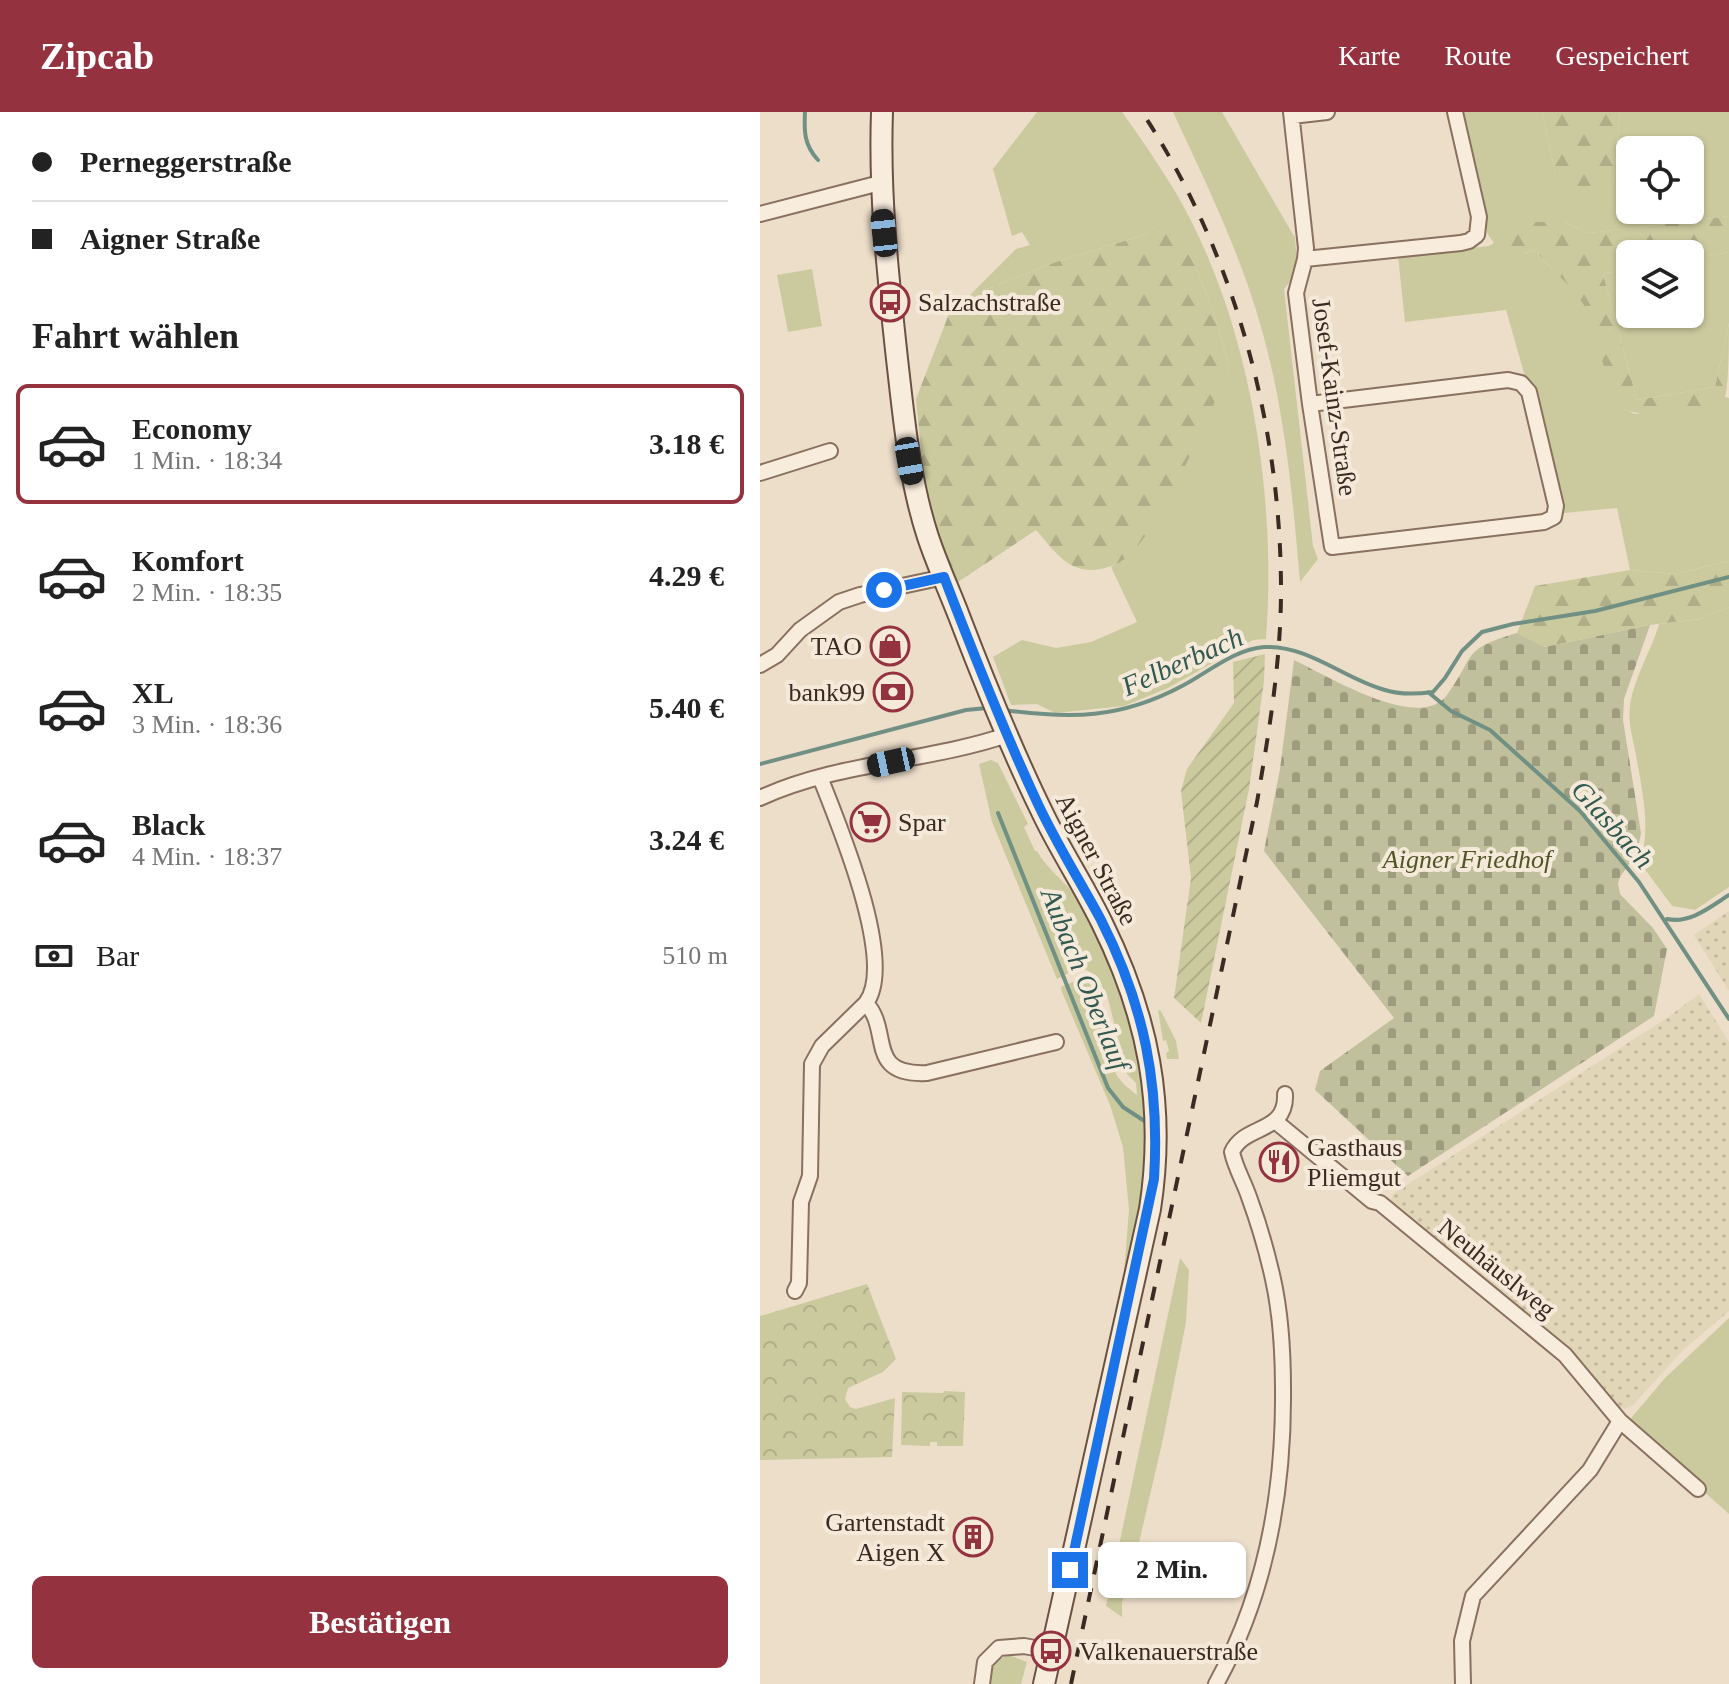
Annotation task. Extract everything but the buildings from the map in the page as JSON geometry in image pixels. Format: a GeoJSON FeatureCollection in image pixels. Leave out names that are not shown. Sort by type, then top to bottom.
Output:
{"type":"FeatureCollection","features":[{"type":"Feature","properties":{"kind":"main road","name":"Aigner Straße"},"geometry":{"type":"LineString","coordinates":[[882,112],[880,183],[905,434],[918,504],[999,717],[1055,839],[1116,953],[1138,1011],[1152,1075],[1156,1149],[1150,1209],[1044,1684]]}},
{"type":"Feature","properties":{"kind":"street"},"geometry":{"type":"LineString","coordinates":[[1292,114],[1327,112]]}},
{"type":"Feature","properties":{"kind":"street"},"geometry":{"type":"LineString","coordinates":[[1305,259],[1461,243],[1477,235],[1479,217],[1455,112]]}},
{"type":"Feature","properties":{"kind":"street","name":"Josef-Kainz-Straße"},"geometry":{"type":"LineString","coordinates":[[1292,114],[1305,259],[1296,293],[1310,404],[1332,547],[1544,522],[1554,517],[1556,506],[1529,392],[1521,383],[1508,380],[1310,404]]}},
{"type":"Feature","properties":{"kind":"street"},"geometry":{"type":"LineString","coordinates":[[760,214],[880,183]]}},
{"type":"Feature","properties":{"kind":"street"},"geometry":{"type":"LineString","coordinates":[[760,473],[830,451]]}},
{"type":"Feature","properties":{"kind":"street"},"geometry":{"type":"LineString","coordinates":[[760,665],[777,655],[800,630],[839,602],[944,577]]}},
{"type":"Feature","properties":{"kind":"street"},"geometry":{"type":"LineString","coordinates":[[760,798],[820,777],[972,745],[999,717]]}},
{"type":"Feature","properties":{"kind":"street"},"geometry":{"type":"LineString","coordinates":[[795,1291],[799,1283],[801,1202],[810,1176],[812,1064],[822,1046],[866,1003],[872,995],[875,981],[870,918],[820,777]]}},
{"type":"Feature","properties":{"kind":"street"},"geometry":{"type":"LineString","coordinates":[[866,1003],[875,1015],[885,1056],[905,1071],[927,1073],[1056,1042]]}},
{"type":"Feature","properties":{"kind":"street"},"geometry":{"type":"LineString","coordinates":[[1216,1684],[1232,1656],[1247,1618],[1271,1532],[1280,1481],[1283,1375],[1279,1312],[1263,1241],[1232,1155],[1239,1141],[1275,1121],[1284,1110],[1285,1094]]}},
{"type":"Feature","properties":{"kind":"street","name":"Neuhäuslweg"},"geometry":{"type":"LineString","coordinates":[[1275,1121],[1565,1355],[1620,1421],[1698,1489]]}},
{"type":"Feature","properties":{"kind":"street"},"geometry":{"type":"LineString","coordinates":[[1463,1684],[1462,1641],[1473,1596],[1590,1470],[1620,1421]]}},
{"type":"Feature","properties":{"kind":"street"},"geometry":{"type":"LineString","coordinates":[[982,1684],[985,1662],[999,1648],[1024,1646],[1051,1651]]}},
{"type":"Feature","properties":{"kind":"shaded area"},"geometry":{"type":"Polygon","coordinates":[[[1729,911],[1729,991],[1694,935],[1729,911]]]}},
{"type":"Feature","properties":{"kind":"shaded area"},"geometry":{"type":"Polygon","coordinates":[[[1699,994],[1729,1042],[1729,1311],[1683,1350],[1633,1405],[1625,1409],[1615,1406],[1389,1203],[1393,1194],[1667,1018],[1699,994]]]}},
{"type":"Feature","properties":{"kind":"green space"},"geometry":{"type":"Polygon","coordinates":[[[1037,112],[1122,112],[1176,193],[1202,243],[1240,351],[1262,467],[1267,526],[1266,639],[1253,640],[1168,688],[1124,706],[1055,713],[1037,704],[1011,705],[993,657],[1022,640],[1056,648],[1091,642],[1137,622],[1111,567],[1131,554],[1161,508],[1230,369],[1215,317],[1193,260],[1168,219],[1144,235],[1056,262],[969,296],[1016,249],[1030,245],[1022,232],[1012,236],[993,169],[1037,112]]]}},
{"type":"Feature","properties":{"kind":"green space"},"geometry":{"type":"Polygon","coordinates":[[[1173,112],[1222,112],[1295,238],[1297,264],[1292,279],[1284,289],[1313,546],[1318,559],[1300,582],[1286,445],[1266,343],[1218,210],[1173,112]]]}},
{"type":"Feature","properties":{"kind":"green space"},"geometry":{"type":"Polygon","coordinates":[[[1462,112],[1542,112],[1555,172],[1613,187],[1616,155],[1616,224],[1663,224],[1589,233],[1564,222],[1518,222],[1525,254],[1531,250],[1537,252],[1580,297],[1599,336],[1622,408],[1635,414],[1717,403],[1725,397],[1729,398],[1729,561],[1675,574],[1630,570],[1617,508],[1564,513],[1506,310],[1405,322],[1398,256],[1494,243],[1487,233],[1462,112]]]}},
{"type":"Feature","properties":{"kind":"green space"},"geometry":{"type":"Polygon","coordinates":[[[1542,112],[1620,112],[1613,188],[1564,195],[1555,172],[1542,112]]]}},
{"type":"Feature","properties":{"kind":"green space"},"geometry":{"type":"Polygon","coordinates":[[[1620,112],[1729,112],[1729,216],[1704,219],[1704,136],[1618,136],[1620,112]]]}},
{"type":"Feature","properties":{"kind":"green space"},"geometry":{"type":"Polygon","coordinates":[[[1729,216],[1729,252],[1704,256],[1704,240],[1616,240],[1616,271],[1603,274],[1637,400],[1715,387],[1729,323],[1725,397],[1718,403],[1690,411],[1640,413],[1620,406],[1610,387],[1592,323],[1578,296],[1537,252],[1531,250],[1511,259],[1499,254],[1503,231],[1518,222],[1564,222],[1589,233],[1663,224],[1704,224],[1704,219],[1729,216]]]}},
{"type":"Feature","properties":{"kind":"green space"},"geometry":{"type":"Polygon","coordinates":[[[1169,218],[1193,260],[1215,317],[1230,369],[1160,513],[1132,553],[1108,567],[1088,570],[1075,567],[1056,553],[1036,530],[955,584],[926,499],[916,399],[952,306],[969,296],[1056,262],[1144,235],[1169,218]]]}},
{"type":"Feature","properties":{"kind":"green space"},"geometry":{"type":"Polygon","coordinates":[[[1729,252],[1729,323],[1715,387],[1637,400],[1618,328],[1704,328],[1704,256],[1729,252]]]}},
{"type":"Feature","properties":{"kind":"green space"},"geometry":{"type":"Polygon","coordinates":[[[812,269],[822,326],[788,332],[777,275],[812,269]]]}},
{"type":"Feature","properties":{"kind":"green space"},"geometry":{"type":"Polygon","coordinates":[[[1616,271],[1616,322],[1603,274],[1616,271]]]}},
{"type":"Feature","properties":{"kind":"green space"},"geometry":{"type":"Polygon","coordinates":[[[1729,561],[1729,607],[1700,619],[1650,625],[1545,647],[1517,633],[1535,586],[1630,570],[1675,574],[1729,561]]]}},
{"type":"Feature","properties":{"kind":"green space"},"geometry":{"type":"Polygon","coordinates":[[[1729,607],[1729,887],[1695,910],[1672,906],[1644,868],[1639,868],[1645,824],[1630,706],[1659,624],[1700,619],[1729,607]]]}},
{"type":"Feature","properties":{"kind":"green space","name":"Aigner Friedhof"},"geometry":{"type":"Polygon","coordinates":[[[1650,625],[1624,699],[1623,720],[1641,833],[1637,853],[1618,883],[1620,894],[1653,928],[1667,949],[1654,1016],[1408,1176],[1315,1090],[1320,1071],[1394,1018],[1264,851],[1280,769],[1294,660],[1349,688],[1395,705],[1416,708],[1434,705],[1447,695],[1472,655],[1499,639],[1517,633],[1545,647],[1650,625]]]}},
{"type":"Feature","properties":{"kind":"green space"},"geometry":{"type":"Polygon","coordinates":[[[1265,654],[1249,789],[1201,1023],[1174,998],[1191,878],[1181,791],[1187,769],[1234,703],[1233,662],[1265,654]]]}},
{"type":"Feature","properties":{"kind":"green space"},"geometry":{"type":"Polygon","coordinates":[[[991,760],[998,763],[1028,824],[1024,827],[1035,851],[1076,897],[1096,931],[1113,966],[1136,1040],[1143,1079],[1146,1157],[1140,1218],[1123,1285],[1129,1210],[1123,1147],[1110,1105],[1061,987],[1082,978],[1089,983],[1099,1005],[1115,1072],[1137,1095],[1136,1083],[1127,1074],[1108,999],[1099,979],[1087,970],[1073,971],[1057,979],[992,822],[979,764],[991,760]]]}},
{"type":"Feature","properties":{"kind":"green space"},"geometry":{"type":"Polygon","coordinates":[[[1158,1010],[1176,1041],[1179,1059],[1167,1059],[1166,1053],[1169,1051],[1166,1040],[1163,1041],[1158,1010]]]}},
{"type":"Feature","properties":{"kind":"green space"},"geometry":{"type":"Polygon","coordinates":[[[1180,1258],[1189,1270],[1186,1322],[1163,1439],[1132,1573],[1122,1602],[1122,1617],[1106,1606],[1180,1258]]]}},
{"type":"Feature","properties":{"kind":"green space"},"geometry":{"type":"Polygon","coordinates":[[[867,1284],[896,1359],[883,1372],[848,1388],[845,1399],[850,1407],[856,1409],[895,1398],[892,1457],[760,1460],[760,1316],[867,1284]]]}},
{"type":"Feature","properties":{"kind":"green space"},"geometry":{"type":"Polygon","coordinates":[[[1729,1318],[1729,1514],[1627,1423],[1665,1378],[1729,1318]]]}},
{"type":"Feature","properties":{"kind":"green space"},"geometry":{"type":"Polygon","coordinates":[[[902,1392],[965,1392],[963,1446],[937,1446],[937,1442],[930,1442],[930,1446],[901,1445],[902,1392]]]}},
{"type":"Feature","properties":{"kind":"green space"},"geometry":{"type":"Polygon","coordinates":[[[1009,1655],[1027,1662],[1021,1684],[989,1684],[989,1675],[996,1661],[1009,1655]]]}},
{"type":"Feature","properties":{"kind":"waterway"},"geometry":{"type":"LineString","coordinates":[[805,112],[806,138],[818,160]]}},
{"type":"Feature","properties":{"kind":"waterway","name":"Felberbach"},"geometry":{"type":"LineString","coordinates":[[1003,710],[1073,715],[1095,714],[1137,705],[1182,686],[1242,652],[1264,647],[1296,651],[1391,692],[1433,692],[1462,651],[1482,632],[1595,611],[1729,577]]}},
{"type":"Feature","properties":{"kind":"waterway","name":"Glasbach"},"geometry":{"type":"LineString","coordinates":[[1428,692],[1451,711],[1490,730],[1580,811],[1639,882],[1729,1019]]}},
{"type":"Feature","properties":{"kind":"waterway","name":"Felberbach"},"geometry":{"type":"LineString","coordinates":[[760,764],[966,710],[987,708]]}},
{"type":"Feature","properties":{"kind":"waterway","name":"Aubach Oberlauf"},"geometry":{"type":"LineString","coordinates":[[998,813],[1108,1088],[1123,1107],[1149,1124]]}},
{"type":"Feature","properties":{"kind":"waterway"},"geometry":{"type":"LineString","coordinates":[[1667,919],[1692,917],[1729,895]]}},
{"type":"Feature","properties":{"kind":"railway"},"geometry":{"type":"LineString","coordinates":[[1071,1684],[1257,802],[1279,644],[1279,527],[1261,402],[1246,341],[1203,222],[1142,112]]}},
{"type":"Feature","properties":{"kind":"place","name":"Salzachstraße"},"geometry":{"type":"Point","coordinates":[890,302]}},
{"type":"Feature","properties":{"kind":"place","name":"TAO"},"geometry":{"type":"Point","coordinates":[890,646]}},
{"type":"Feature","properties":{"kind":"place","name":"bank99"},"geometry":{"type":"Point","coordinates":[893,692]}},
{"type":"Feature","properties":{"kind":"place","name":"Spar"},"geometry":{"type":"Point","coordinates":[870,822]}},
{"type":"Feature","properties":{"kind":"place","name":"Gasthaus Pliemgut"},"geometry":{"type":"Point","coordinates":[1279,1162]}},
{"type":"Feature","properties":{"kind":"place","name":"Gartenstadt Aigen X"},"geometry":{"type":"Point","coordinates":[973,1537]}},
{"type":"Feature","properties":{"kind":"place","name":"Valkenauerstraße"},"geometry":{"type":"Point","coordinates":[1051,1651]}},
{"type":"Feature","properties":{"kind":"route"},"geometry":{"type":"LineString","coordinates":[[884,590],[944,577],[975,659],[1037,801],[1116,953],[1148,1046],[1156,1126],[1150,1209],[1070,1570]]}}]}
